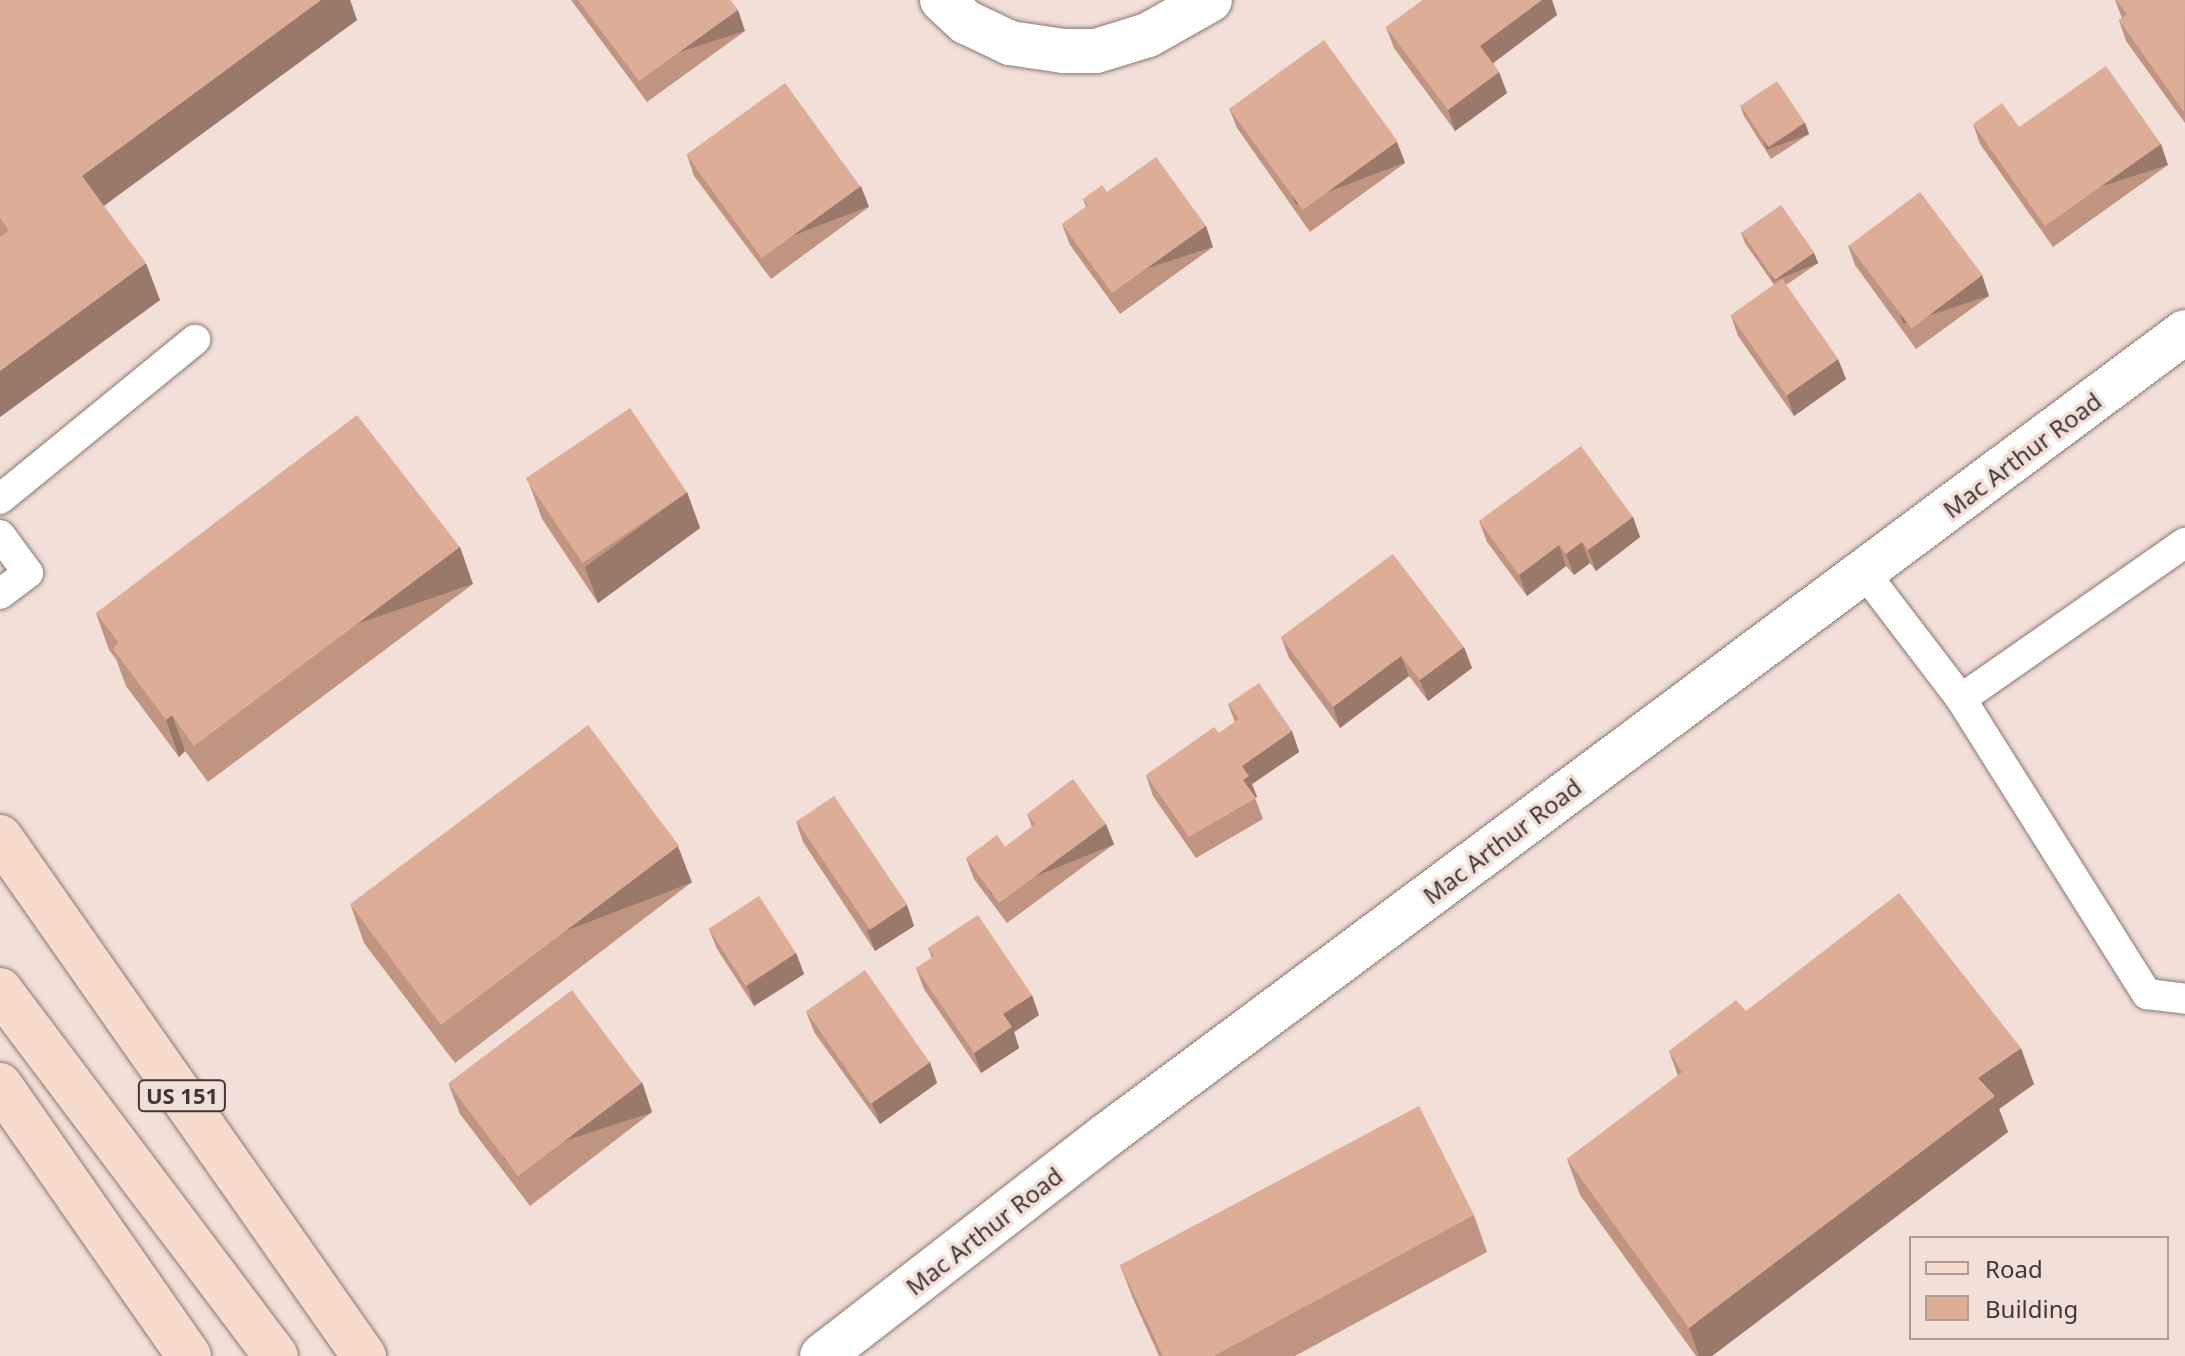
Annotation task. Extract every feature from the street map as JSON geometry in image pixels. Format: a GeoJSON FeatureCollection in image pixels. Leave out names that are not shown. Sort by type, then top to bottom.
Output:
{"type":"FeatureCollection","features":[{"type":"Feature","properties":{"kind":"main road","name":"US 151"},"geometry":{"type":"LineString","coordinates":[[0,837],[364,1356]]}},
{"type":"Feature","properties":{"kind":"main road"},"geometry":{"type":"LineString","coordinates":[[0,990],[276,1356]]}},
{"type":"Feature","properties":{"kind":"main road"},"geometry":{"type":"LineString","coordinates":[[0,1085],[189,1356]]}},
{"type":"Feature","properties":{"kind":"street"},"geometry":{"type":"LineString","coordinates":[[942,0],[966,22],[1010,43],[1063,51],[1096,51],[1148,35],[1210,0]]}},
{"type":"Feature","properties":{"kind":"street","name":"Mac Arthur Road"},"geometry":{"type":"LineString","coordinates":[[822,1356],[1107,1135],[2185,332]]}},
{"type":"Feature","properties":{"kind":"lane"},"geometry":{"type":"LineString","coordinates":[[0,499],[195,340]]}},
{"type":"Feature","properties":{"kind":"lane"},"geometry":{"type":"LineString","coordinates":[[0,535],[28,573],[0,594]]}},
{"type":"Feature","properties":{"kind":"lane"},"geometry":{"type":"LineString","coordinates":[[1961,699],[2185,543]]}},
{"type":"Feature","properties":{"kind":"lane"},"geometry":{"type":"LineString","coordinates":[[1864,572],[1961,699],[2147,994],[2185,999]]}},
{"type":"Feature","properties":{"kind":"building"},"geometry":{"type":"Polygon","coordinates":[[[0,0],[321,0],[82,176],[146,263],[0,371],[0,237],[9,230],[0,218],[0,0]]]}},
{"type":"Feature","properties":{"kind":"building"},"geometry":{"type":"Polygon","coordinates":[[[578,0],[730,0],[738,10],[639,81],[578,0]]]}},
{"type":"Feature","properties":{"kind":"building"},"geometry":{"type":"Polygon","coordinates":[[[1423,0],[1542,0],[1480,46],[1499,72],[1448,110],[1386,27],[1423,0]]]}},
{"type":"Feature","properties":{"kind":"building"},"geometry":{"type":"Polygon","coordinates":[[[2116,0],[2185,0],[2184,112],[2119,20],[2127,14],[2116,0]]]}},
{"type":"Feature","properties":{"kind":"building"},"geometry":{"type":"Polygon","coordinates":[[[1324,40],[1397,141],[1303,210],[1229,109],[1324,40]]]}},
{"type":"Feature","properties":{"kind":"building"},"geometry":{"type":"Polygon","coordinates":[[[2106,66],[2161,144],[2045,226],[1973,124],[2002,103],[2019,127],[2106,66]]]}},
{"type":"Feature","properties":{"kind":"building"},"geometry":{"type":"Polygon","coordinates":[[[1777,81],[1805,122],[1768,147],[1741,106],[1777,81]]]}},
{"type":"Feature","properties":{"kind":"building"},"geometry":{"type":"Polygon","coordinates":[[[785,83],[860,187],[762,258],[686,155],[785,83]]]}},
{"type":"Feature","properties":{"kind":"building"},"geometry":{"type":"Polygon","coordinates":[[[1156,157],[1206,226],[1112,293],[1062,224],[1088,205],[1083,199],[1102,185],[1107,192],[1156,157]]]}},
{"type":"Feature","properties":{"kind":"building"},"geometry":{"type":"Polygon","coordinates":[[[1920,192],[1983,275],[1912,329],[1849,246],[1920,192]]]}},
{"type":"Feature","properties":{"kind":"building"},"geometry":{"type":"Polygon","coordinates":[[[1781,205],[1814,253],[1775,280],[1742,233],[1781,205]]]}},
{"type":"Feature","properties":{"kind":"building"},"geometry":{"type":"Polygon","coordinates":[[[1782,279],[1838,359],[1787,395],[1730,315],[1782,279]]]}},
{"type":"Feature","properties":{"kind":"building"},"geometry":{"type":"Polygon","coordinates":[[[630,408],[687,493],[583,563],[526,478],[630,408]]]}},
{"type":"Feature","properties":{"kind":"building"},"geometry":{"type":"Polygon","coordinates":[[[357,415],[460,547],[194,746],[172,715],[166,720],[113,649],[118,642],[96,613],[357,415]]]}},
{"type":"Feature","properties":{"kind":"building"},"geometry":{"type":"Polygon","coordinates":[[[1581,446],[1633,517],[1588,550],[1582,542],[1566,554],[1559,545],[1519,575],[1479,521],[1581,446]]]}},
{"type":"Feature","properties":{"kind":"building"},"geometry":{"type":"Polygon","coordinates":[[[1393,554],[1464,647],[1420,680],[1401,656],[1333,707],[1281,637],[1393,554]]]}},
{"type":"Feature","properties":{"kind":"building"},"geometry":{"type":"Polygon","coordinates":[[[1259,683],[1292,731],[1242,766],[1249,776],[1243,780],[1256,798],[1189,837],[1146,775],[1214,727],[1219,733],[1239,719],[1228,704],[1259,683]]]}},
{"type":"Feature","properties":{"kind":"building"},"geometry":{"type":"Polygon","coordinates":[[[588,725],[679,846],[441,1025],[350,904],[588,725]]]}},
{"type":"Feature","properties":{"kind":"building"},"geometry":{"type":"Polygon","coordinates":[[[1073,779],[1106,824],[999,903],[966,858],[997,835],[1005,847],[1035,824],[1027,814],[1073,779]]]}},
{"type":"Feature","properties":{"kind":"building"},"geometry":{"type":"Polygon","coordinates":[[[834,796],[907,905],[870,930],[797,821],[834,796]]]}},
{"type":"Feature","properties":{"kind":"building"},"geometry":{"type":"Polygon","coordinates":[[[1899,893],[2021,1048],[1978,1078],[1995,1096],[1689,1328],[1567,1159],[1682,1072],[1669,1051],[1736,1000],[1746,1011],[1899,893]]]}},
{"type":"Feature","properties":{"kind":"building"},"geometry":{"type":"Polygon","coordinates":[[[759,896],[796,953],[746,986],[709,929],[759,896]]]}},
{"type":"Feature","properties":{"kind":"building"},"geometry":{"type":"Polygon","coordinates":[[[978,915],[1032,995],[1003,1014],[1012,1027],[974,1053],[916,968],[934,956],[928,948],[978,915]]]}},
{"type":"Feature","properties":{"kind":"building"},"geometry":{"type":"Polygon","coordinates":[[[865,970],[930,1063],[871,1104],[806,1011],[865,970]]]}},
{"type":"Feature","properties":{"kind":"building"},"geometry":{"type":"Polygon","coordinates":[[[572,990],[642,1083],[518,1176],[448,1083],[572,990]]]}},
{"type":"Feature","properties":{"kind":"building"},"geometry":{"type":"Polygon","coordinates":[[[1419,1106],[1474,1215],[1214,1356],[1163,1356],[1120,1265],[1419,1106]]]}}]}
